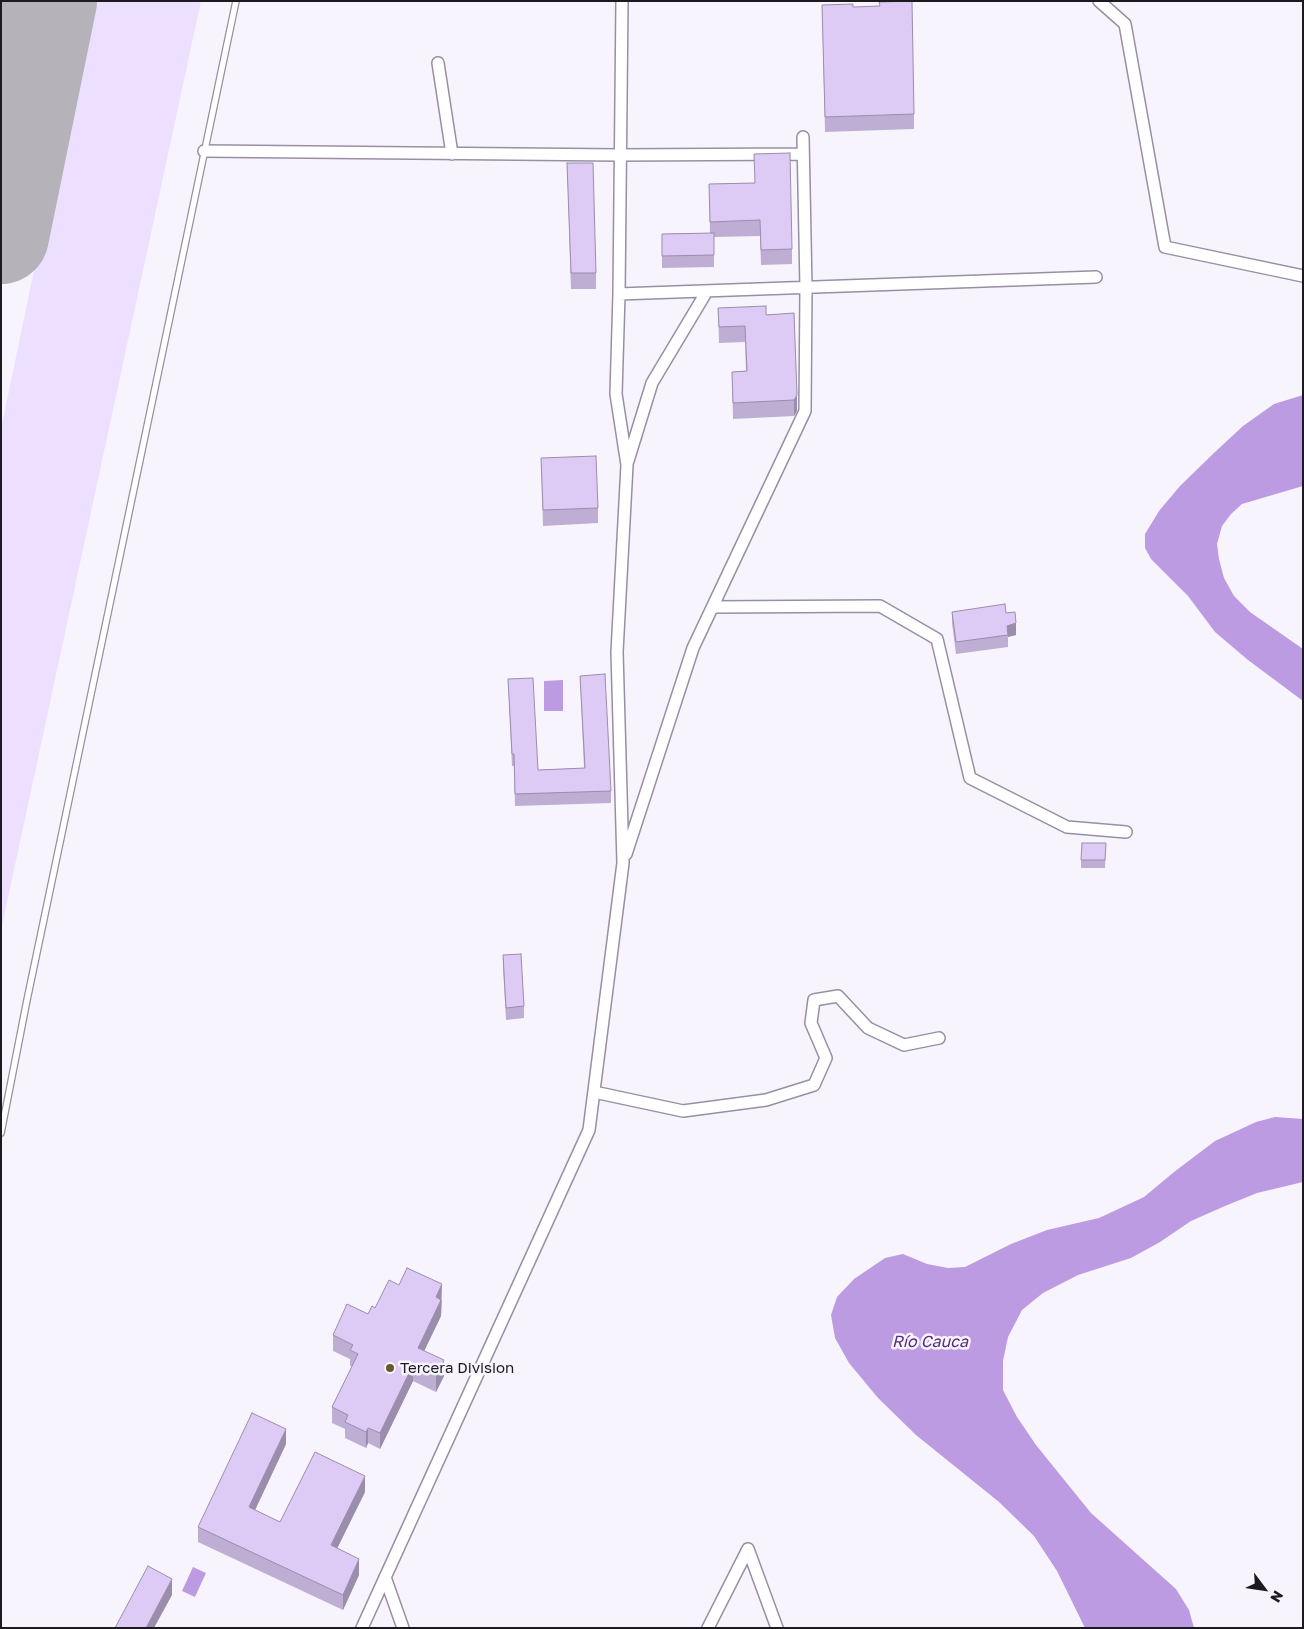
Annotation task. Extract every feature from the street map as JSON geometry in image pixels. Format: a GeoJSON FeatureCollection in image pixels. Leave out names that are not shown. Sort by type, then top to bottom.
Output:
{"type":"FeatureCollection","features":[{"type":"Feature","properties":{"kind":"street"},"geometry":{"type":"LineString","coordinates":[[362,1628],[589,1130],[623,863],[617,652],[627,465],[616,394],[622,1]]}},
{"type":"Feature","properties":{"kind":"street"},"geometry":{"type":"LineString","coordinates":[[1099,1],[1125,24],[1165,247],[1303,276]]}},
{"type":"Feature","properties":{"kind":"street"},"geometry":{"type":"LineString","coordinates":[[438,63],[452,154]]}},
{"type":"Feature","properties":{"kind":"street"},"geometry":{"type":"LineString","coordinates":[[623,863],[693,648],[805,411],[806,288],[802,137]]}},
{"type":"Feature","properties":{"kind":"street"},"geometry":{"type":"LineString","coordinates":[[204,151],[619,156],[803,154]]}},
{"type":"Feature","properties":{"kind":"street"},"geometry":{"type":"LineString","coordinates":[[619,294],[1096,277]]}},
{"type":"Feature","properties":{"kind":"street"},"geometry":{"type":"LineString","coordinates":[[627,465],[652,383],[707,291]]}},
{"type":"Feature","properties":{"kind":"street"},"geometry":{"type":"LineString","coordinates":[[713,607],[880,606],[937,639],[970,778],[1067,827],[1126,832]]}},
{"type":"Feature","properties":{"kind":"street"},"geometry":{"type":"LineString","coordinates":[[594,1092],[683,1110],[766,1100],[814,1085],[826,1058],[811,1023],[814,1000],[838,996],[868,1028],[904,1045],[939,1038]]}},
{"type":"Feature","properties":{"kind":"street"},"geometry":{"type":"LineString","coordinates":[[708,1628],[748,1549],[777,1628]]}},
{"type":"Feature","properties":{"kind":"street"},"geometry":{"type":"LineString","coordinates":[[385,1577],[403,1628]]}},
{"type":"Feature","properties":{"kind":"lane"},"geometry":{"type":"LineString","coordinates":[[1,1133],[26,1000],[236,1]]}},
{"type":"Feature","properties":{"kind":"shaded area"},"geometry":{"type":"Polygon","coordinates":[[[90,1],[201,1],[1,930],[1,429],[90,1]]]}},
{"type":"Feature","properties":{"kind":"water"},"geometry":{"type":"Polygon","coordinates":[[[1303,395],[1303,486],[1242,504],[1222,526],[1217,544],[1224,578],[1234,596],[1250,612],[1303,649],[1303,701],[1248,660],[1215,632],[1188,596],[1151,559],[1145,548],[1145,534],[1159,511],[1180,486],[1243,426],[1274,404],[1303,395]]]}},
{"type":"Feature","properties":{"kind":"water"},"geometry":{"type":"Polygon","coordinates":[[[563,680],[563,711],[544,711],[544,681],[563,680]]]}},
{"type":"Feature","properties":{"kind":"water","name":"Río Cauca"},"geometry":{"type":"Polygon","coordinates":[[[1275,1117],[1303,1119],[1303,1182],[1257,1193],[1225,1206],[1191,1221],[1160,1242],[1131,1258],[1078,1275],[1043,1293],[1022,1310],[1008,1337],[1003,1361],[1003,1390],[1017,1417],[1036,1445],[1091,1513],[1176,1589],[1189,1610],[1194,1628],[1085,1628],[1057,1571],[1034,1536],[999,1502],[916,1435],[878,1398],[849,1363],[835,1338],[831,1315],[837,1297],[854,1279],[885,1258],[903,1254],[927,1264],[948,1268],[965,1267],[1011,1244],[1047,1230],[1099,1218],[1144,1197],[1215,1141],[1256,1122],[1275,1117]]]}},
{"type":"Feature","properties":{"kind":"water"},"geometry":{"type":"Polygon","coordinates":[[[193,1567],[206,1573],[195,1597],[182,1591],[193,1567]]]}},
{"type":"Feature","properties":{"kind":"building"},"geometry":{"type":"Polygon","coordinates":[[[912,1],[914,114],[825,117],[822,5],[853,4],[853,7],[880,6],[879,2],[912,1]]]}},
{"type":"Feature","properties":{"kind":"building"},"geometry":{"type":"Polygon","coordinates":[[[790,153],[792,249],[761,250],[760,220],[710,222],[709,184],[755,183],[754,154],[790,153]]]}},
{"type":"Feature","properties":{"kind":"building"},"geometry":{"type":"Polygon","coordinates":[[[567,163],[593,163],[596,273],[571,273],[567,163]]]}},
{"type":"Feature","properties":{"kind":"building"},"geometry":{"type":"Polygon","coordinates":[[[714,233],[714,255],[662,256],[662,234],[714,233]]]}},
{"type":"Feature","properties":{"kind":"building"},"geometry":{"type":"Polygon","coordinates":[[[766,306],[766,315],[794,313],[797,395],[794,400],[733,403],[732,372],[747,371],[745,326],[719,327],[718,308],[766,306]]]}},
{"type":"Feature","properties":{"kind":"building"},"geometry":{"type":"Polygon","coordinates":[[[596,456],[598,508],[543,510],[541,458],[596,456]]]}},
{"type":"Feature","properties":{"kind":"building"},"geometry":{"type":"Polygon","coordinates":[[[1005,604],[1006,613],[1015,612],[1016,623],[1007,626],[1008,635],[956,642],[952,612],[1005,604]]]}},
{"type":"Feature","properties":{"kind":"building"},"geometry":{"type":"Polygon","coordinates":[[[605,674],[611,791],[515,794],[508,679],[533,678],[538,770],[585,768],[580,676],[605,674]]]}},
{"type":"Feature","properties":{"kind":"building"},"geometry":{"type":"Polygon","coordinates":[[[1082,843],[1106,843],[1105,860],[1081,860],[1082,843]]]}},
{"type":"Feature","properties":{"kind":"building"},"geometry":{"type":"Polygon","coordinates":[[[521,954],[524,1006],[506,1008],[503,955],[521,954]]]}},
{"type":"Feature","properties":{"kind":"building","name":"Tercera Division"},"geometry":{"type":"Polygon","coordinates":[[[407,1268],[442,1284],[436,1297],[441,1300],[418,1348],[444,1360],[436,1376],[413,1365],[380,1433],[368,1428],[366,1432],[345,1422],[348,1415],[332,1407],[358,1354],[350,1350],[353,1345],[333,1335],[347,1304],[368,1314],[372,1306],[375,1308],[389,1280],[399,1285],[407,1268]]]}},
{"type":"Feature","properties":{"kind":"building"},"geometry":{"type":"Polygon","coordinates":[[[252,1413],[286,1429],[249,1507],[280,1522],[315,1452],[365,1476],[331,1545],[359,1559],[343,1595],[198,1527],[252,1413]]]}},
{"type":"Feature","properties":{"kind":"building"},"geometry":{"type":"Polygon","coordinates":[[[148,1566],[172,1579],[146,1628],[115,1628],[148,1566]]]}},
{"type":"Feature","properties":{"kind":"runway"},"geometry":{"type":"LineString","coordinates":[[1,236],[49,1]]}},
{"type":"Feature","properties":{"kind":"place","name":"Tercera Division"},"geometry":{"type":"Point","coordinates":[390,1368]}}]}
